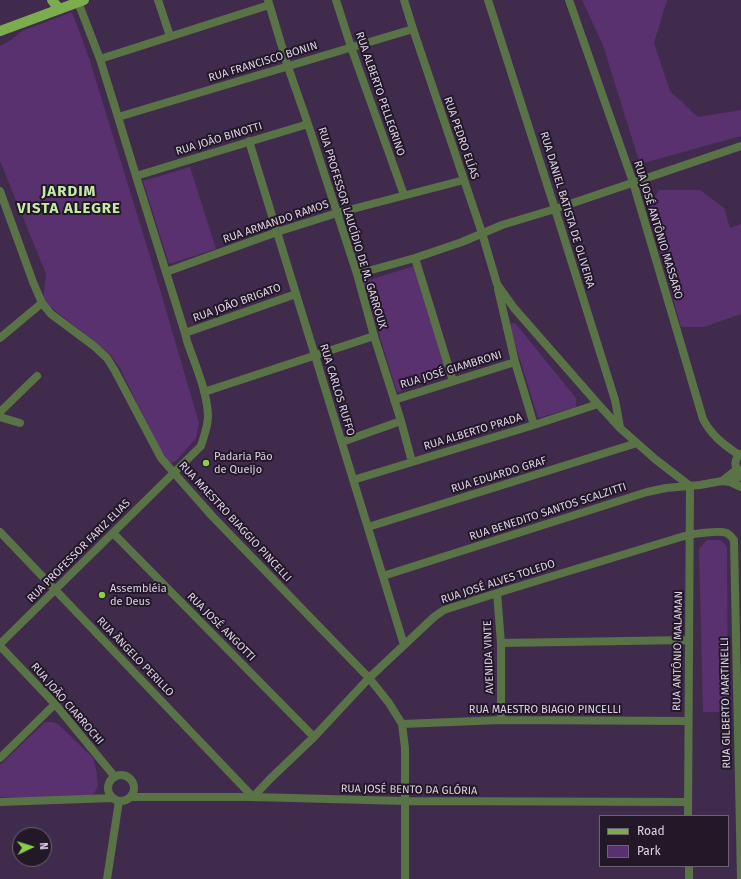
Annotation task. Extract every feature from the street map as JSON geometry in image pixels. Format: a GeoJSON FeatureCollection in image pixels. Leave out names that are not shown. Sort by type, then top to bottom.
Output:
{"type":"FeatureCollection","features":[{"type":"Feature","properties":{"kind":"main road"},"geometry":{"type":"LineString","coordinates":[[52,0],[60,9]]}},
{"type":"Feature","properties":{"kind":"main road"},"geometry":{"type":"LineString","coordinates":[[0,31],[80,1]]}},
{"type":"Feature","properties":{"kind":"main road"},"geometry":{"type":"LineString","coordinates":[[0,38],[20,24]]}},
{"type":"Feature","properties":{"kind":"street"},"geometry":{"type":"LineString","coordinates":[[158,0],[170,36]]}},
{"type":"Feature","properties":{"kind":"street","name":"RUA ALBERTO PELLEGRINO"},"geometry":{"type":"LineString","coordinates":[[336,0],[351,47],[404,196]]}},
{"type":"Feature","properties":{"kind":"street","name":"RUA PEDRO ELÍAS"},"geometry":{"type":"LineString","coordinates":[[404,0],[482,233],[497,284],[515,362],[534,425]]}},
{"type":"Feature","properties":{"kind":"street","name":"RUA DANIEL BATISTA DE OLIVEIRA"},"geometry":{"type":"LineString","coordinates":[[488,0],[614,400],[620,428]]}},
{"type":"Feature","properties":{"kind":"street","name":"RUA JOSÉ ANTÔNIO MASSARO"},"geometry":{"type":"LineString","coordinates":[[569,0],[633,182],[703,419],[717,439],[727,447],[740,454]]}},
{"type":"Feature","properties":{"kind":"street","name":"RUA PROFESSOR FARIZ ELIAS"},"geometry":{"type":"LineString","coordinates":[[0,645],[201,446],[206,432],[208,416],[204,392],[186,341],[185,333],[100,59],[80,1]]}},
{"type":"Feature","properties":{"kind":"street"},"geometry":{"type":"LineString","coordinates":[[100,59],[269,3]]}},
{"type":"Feature","properties":{"kind":"street","name":"RUA PROFESSOR LAUCÍDIO DE M. GARROUX"},"geometry":{"type":"LineString","coordinates":[[269,3],[288,67],[338,213],[412,462]]}},
{"type":"Feature","properties":{"kind":"street","name":"RUA FRANCISCO BONIN"},"geometry":{"type":"LineString","coordinates":[[118,117],[413,29]]}},
{"type":"Feature","properties":{"kind":"street","name":"RUA JOÃO BINOTTI"},"geometry":{"type":"LineString","coordinates":[[136,176],[308,124]]}},
{"type":"Feature","properties":{"kind":"street","name":"RUA CARLOS RUFFO"},"geometry":{"type":"LineString","coordinates":[[249,141],[404,645]]}},
{"type":"Feature","properties":{"kind":"street"},"geometry":{"type":"LineString","coordinates":[[357,274],[415,258],[462,242],[502,225],[555,209],[741,146]]}},
{"type":"Feature","properties":{"kind":"street","name":"RUA ARMANDO RAMOS"},"geometry":{"type":"LineString","coordinates":[[166,272],[277,232],[338,213],[464,180]]}},
{"type":"Feature","properties":{"kind":"street","name":"RUA MAESTRO BIAGGIO PINCELLI"},"geometry":{"type":"LineString","coordinates":[[0,191],[42,303],[52,314],[94,346],[107,358],[161,458],[213,517],[369,678],[389,703],[402,724],[405,748],[405,879]]}},
{"type":"Feature","properties":{"kind":"street"},"geometry":{"type":"LineString","coordinates":[[415,258],[453,381]]}},
{"type":"Feature","properties":{"kind":"street","name":"RUA PEDRO ELÍAS"},"geometry":{"type":"LineString","coordinates":[[497,284],[514,308],[620,428],[655,459],[690,486]]}},
{"type":"Feature","properties":{"kind":"street","name":"RUA JOÃO BRIGATO"},"geometry":{"type":"LineString","coordinates":[[185,333],[296,294]]}},
{"type":"Feature","properties":{"kind":"street"},"geometry":{"type":"LineString","coordinates":[[0,338],[42,303]]}},
{"type":"Feature","properties":{"kind":"street"},"geometry":{"type":"LineString","coordinates":[[204,392],[374,336]]}},
{"type":"Feature","properties":{"kind":"street","name":"RUA JOSÉ GIAMBRONI"},"geometry":{"type":"LineString","coordinates":[[394,400],[515,362]]}},
{"type":"Feature","properties":{"kind":"street"},"geometry":{"type":"LineString","coordinates":[[0,412],[37,376]]}},
{"type":"Feature","properties":{"kind":"street","name":"RUA ALBERTO PRADA"},"geometry":{"type":"LineString","coordinates":[[353,480],[598,404]]}},
{"type":"Feature","properties":{"kind":"street"},"geometry":{"type":"LineString","coordinates":[[0,417],[20,423]]}},
{"type":"Feature","properties":{"kind":"street"},"geometry":{"type":"LineString","coordinates":[[342,442],[400,421]]}},
{"type":"Feature","properties":{"kind":"street","name":"RUA EDUARDO GRAF"},"geometry":{"type":"LineString","coordinates":[[368,527],[637,443]]}},
{"type":"Feature","properties":{"kind":"street"},"geometry":{"type":"LineString","coordinates":[[740,454],[736,459],[735,464],[740,472]]}},
{"type":"Feature","properties":{"kind":"street"},"geometry":{"type":"LineString","coordinates":[[722,481],[740,472]]}},
{"type":"Feature","properties":{"kind":"street"},"geometry":{"type":"LineString","coordinates":[[730,482],[735,480],[740,472]]}},
{"type":"Feature","properties":{"kind":"street","name":"RUA BENEDITO SANTOS SCALZITTI"},"geometry":{"type":"LineString","coordinates":[[383,576],[647,492],[666,488],[722,481],[730,482],[741,487]]}},
{"type":"Feature","properties":{"kind":"street","name":"RUA ANTÔNIO MALAMAN"},"geometry":{"type":"LineString","coordinates":[[688,815],[690,486]]}},
{"type":"Feature","properties":{"kind":"street","name":"RUA ÂNGELO PERILLO"},"geometry":{"type":"LineString","coordinates":[[0,532],[253,797]]}},
{"type":"Feature","properties":{"kind":"street","name":"RUA JOSÉ ALVES TOLEDO"},"geometry":{"type":"LineString","coordinates":[[253,797],[314,737],[369,678],[434,617],[444,610],[690,534],[724,532]]}},
{"type":"Feature","properties":{"kind":"street","name":"RUA GILBERTO MARTINELLI"},"geometry":{"type":"LineString","coordinates":[[724,532],[732,536],[734,540],[740,879]]}},
{"type":"Feature","properties":{"kind":"street","name":"RUA JOSÉ ANGOTTI"},"geometry":{"type":"LineString","coordinates":[[113,533],[314,737]]}},
{"type":"Feature","properties":{"kind":"street","name":"AVENIDA VINTE"},"geometry":{"type":"LineString","coordinates":[[497,593],[501,643],[501,720]]}},
{"type":"Feature","properties":{"kind":"street"},"geometry":{"type":"LineString","coordinates":[[501,643],[688,640]]}},
{"type":"Feature","properties":{"kind":"street","name":"RUA JOÃO CIARROCHI"},"geometry":{"type":"LineString","coordinates":[[0,645],[55,704],[115,777]]}},
{"type":"Feature","properties":{"kind":"street"},"geometry":{"type":"LineString","coordinates":[[0,758],[55,704]]}},
{"type":"Feature","properties":{"kind":"street","name":"RUA MAESTRO BIAGIO PINCELLI"},"geometry":{"type":"LineString","coordinates":[[402,724],[501,720],[688,722]]}},
{"type":"Feature","properties":{"kind":"street"},"geometry":{"type":"LineString","coordinates":[[0,802],[127,800],[131,797],[134,786],[133,782],[127,776],[123,775],[115,777],[108,787],[110,795],[116,800]]}},
{"type":"Feature","properties":{"kind":"street","name":"RUA JOSÉ BENTO DA GLÓRIA"},"geometry":{"type":"LineString","coordinates":[[131,797],[253,797],[405,801],[688,802]]}},
{"type":"Feature","properties":{"kind":"street"},"geometry":{"type":"LineString","coordinates":[[107,879],[116,800]]}},
{"type":"Feature","properties":{"kind":"street"},"geometry":{"type":"LineString","coordinates":[[689,867],[689,879]]}},
{"type":"Feature","properties":{"kind":"green space"},"geometry":{"type":"Polygon","coordinates":[[[582,0],[667,0],[654,43],[670,91],[698,117],[741,110],[741,136],[640,164],[603,45],[582,0]]]}},
{"type":"Feature","properties":{"kind":"green space"},"geometry":{"type":"Polygon","coordinates":[[[72,12],[90,61],[156,276],[199,423],[196,438],[176,461],[171,463],[165,461],[120,368],[110,354],[43,301],[46,274],[0,161],[0,46],[11,40],[22,31],[72,12]]]}},
{"type":"Feature","properties":{"kind":"green space"},"geometry":{"type":"Polygon","coordinates":[[[190,167],[216,249],[169,264],[143,181],[190,167]]]}},
{"type":"Feature","properties":{"kind":"green space"},"geometry":{"type":"Polygon","coordinates":[[[659,190],[700,190],[724,208],[730,228],[741,224],[741,314],[704,327],[681,327],[648,208],[659,190]]]}},
{"type":"Feature","properties":{"kind":"green space"},"geometry":{"type":"Polygon","coordinates":[[[417,265],[451,375],[397,392],[363,282],[417,265]]]}},
{"type":"Feature","properties":{"kind":"green space"},"geometry":{"type":"Polygon","coordinates":[[[515,323],[576,398],[576,407],[538,418],[509,324],[515,323]]]}},
{"type":"Feature","properties":{"kind":"green space"},"geometry":{"type":"Polygon","coordinates":[[[707,540],[721,540],[727,547],[728,712],[703,712],[699,549],[707,540]]]}},
{"type":"Feature","properties":{"kind":"green space"},"geometry":{"type":"Polygon","coordinates":[[[45,722],[58,724],[93,758],[98,786],[94,794],[85,798],[0,797],[0,765],[45,722]]]}},
{"type":"Feature","properties":{"kind":"place","name":"Padaria Pão de Queijo"},"geometry":{"type":"Point","coordinates":[206,463]}},
{"type":"Feature","properties":{"kind":"place","name":"Assembléia de Deus"},"geometry":{"type":"Point","coordinates":[102,595]}},
{"type":"Feature","properties":{"kind":"district","name":"JARDIM VISTA ALEGRE"},"geometry":{"type":"Point","coordinates":[69,200]}}]}
